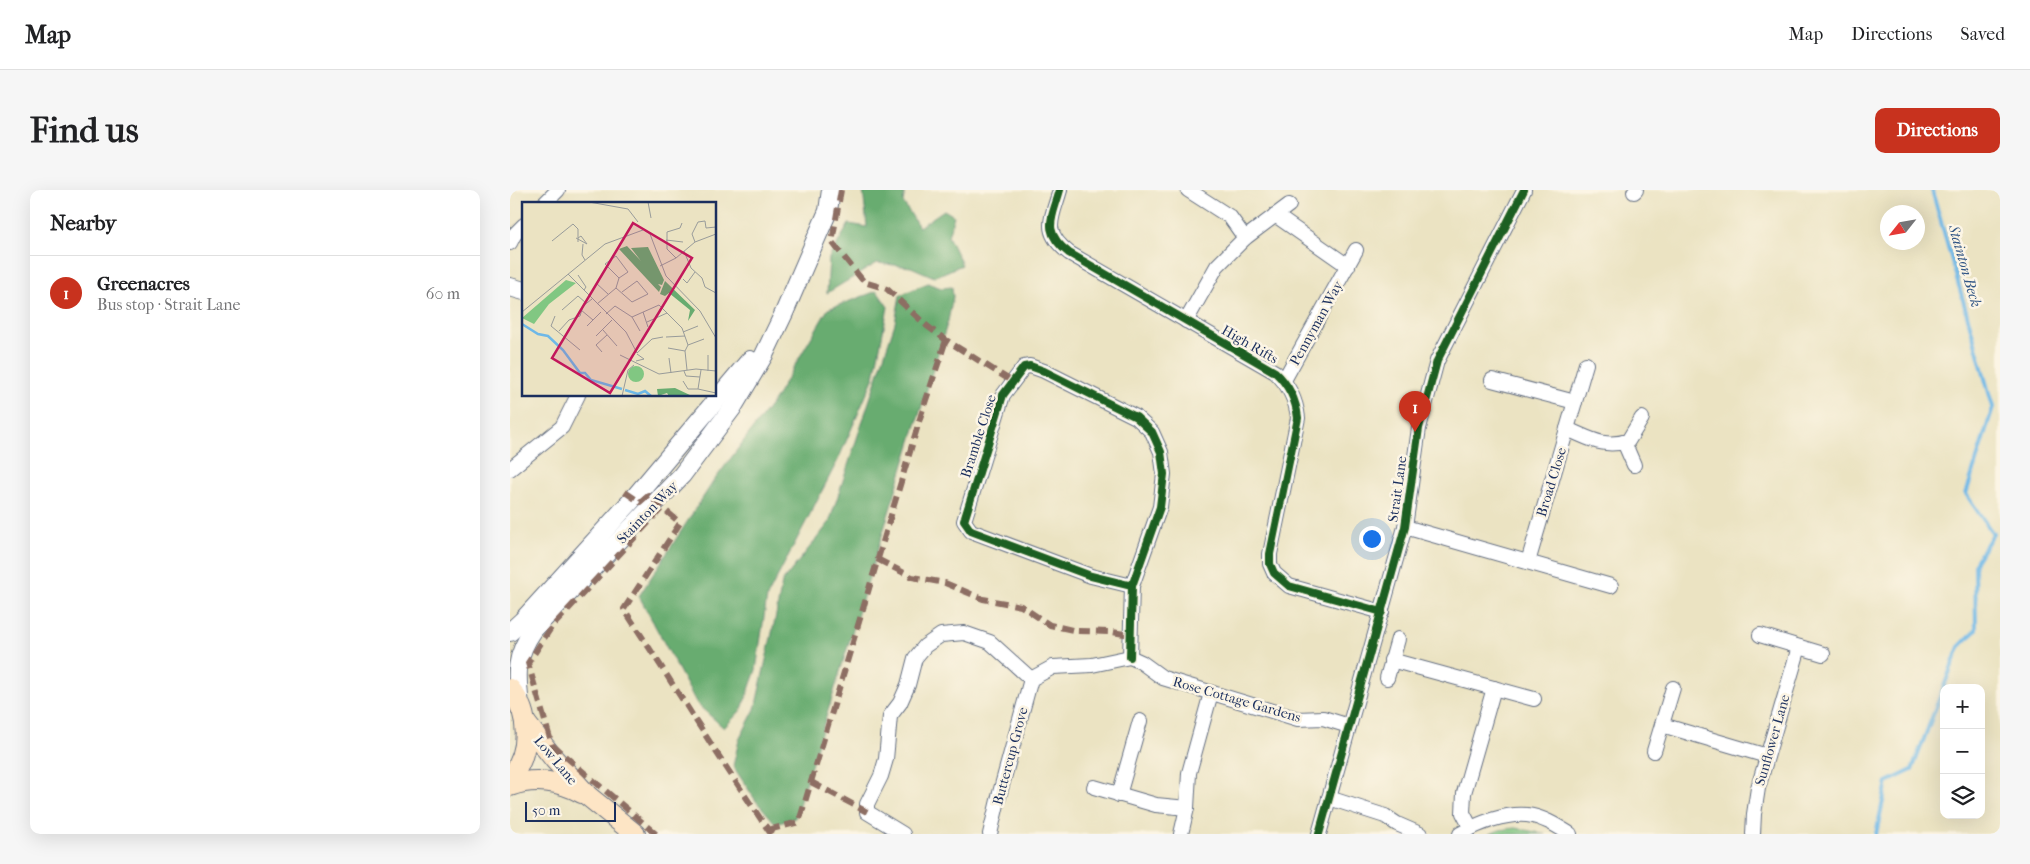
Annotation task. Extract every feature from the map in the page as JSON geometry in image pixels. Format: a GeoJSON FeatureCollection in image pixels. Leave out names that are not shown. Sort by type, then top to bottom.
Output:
{"type":"FeatureCollection","features":[{"type":"Feature","properties":{"kind":"main road"},"geometry":{"type":"LineString","coordinates":[[510,778],[520,761],[524,748],[518,705]]}},
{"type":"Feature","properties":{"kind":"main road","name":"Low Lane"},"geometry":{"type":"LineString","coordinates":[[518,705],[555,760],[588,796],[635,834]]}},
{"type":"Feature","properties":{"kind":"main road","name":"Low Lane"},"geometry":{"type":"LineString","coordinates":[[510,786],[532,781],[552,782],[571,787],[588,796]]}},
{"type":"Feature","properties":{"kind":"street"},"geometry":{"type":"LineString","coordinates":[[546,202],[558,190]]}},
{"type":"Feature","properties":{"kind":"street","name":"Stainton Way"},"geometry":{"type":"LineString","coordinates":[[510,632],[633,499],[722,398],[784,313],[828,211],[831,190]]}},
{"type":"Feature","properties":{"kind":"street","name":"High Rifts"},"geometry":{"type":"LineString","coordinates":[[1060,190],[1051,224],[1051,234],[1058,244],[1069,253],[1275,372],[1284,380],[1297,406],[1298,418],[1270,554],[1270,564],[1274,573],[1289,586],[1382,612]]}},
{"type":"Feature","properties":{"kind":"street"},"geometry":{"type":"LineString","coordinates":[[1188,190],[1230,217],[1245,238]]}},
{"type":"Feature","properties":{"kind":"street","name":"Strait Lane"},"geometry":{"type":"LineString","coordinates":[[1319,834],[1405,526],[1418,428],[1437,361],[1524,190]]}},
{"type":"Feature","properties":{"kind":"street"},"geometry":{"type":"LineString","coordinates":[[1186,321],[1217,266],[1245,238],[1289,206]]}},
{"type":"Feature","properties":{"kind":"street","name":"Pennyman Way"},"geometry":{"type":"LineString","coordinates":[[1275,216],[1348,266]]}},
{"type":"Feature","properties":{"kind":"street"},"geometry":{"type":"LineString","coordinates":[[510,242],[522,227]]}},
{"type":"Feature","properties":{"kind":"street","name":"Pennyman Way"},"geometry":{"type":"LineString","coordinates":[[1284,380],[1356,250]]}},
{"type":"Feature","properties":{"kind":"street","name":"Broad Close"},"geometry":{"type":"LineString","coordinates":[[1528,562],[1586,364]]}},
{"type":"Feature","properties":{"kind":"street","name":"Bramble Close"},"geometry":{"type":"LineString","coordinates":[[1130,657],[1132,586],[1160,507],[1164,474],[1160,452],[1152,432],[1136,417],[1044,371],[1030,366],[1024,367],[1003,395],[964,521],[971,531],[1091,576],[1132,586]]}},
{"type":"Feature","properties":{"kind":"street"},"geometry":{"type":"LineString","coordinates":[[1492,380],[1575,402]]}},
{"type":"Feature","properties":{"kind":"street"},"geometry":{"type":"LineString","coordinates":[[510,469],[562,427],[578,396]]}},
{"type":"Feature","properties":{"kind":"street","name":"Stainton Way"},"geometry":{"type":"LineString","coordinates":[[518,705],[517,668],[524,643],[534,629],[682,475],[722,398]]}},
{"type":"Feature","properties":{"kind":"street"},"geometry":{"type":"LineString","coordinates":[[1567,429],[1598,442],[1614,445],[1628,441],[1642,418]]}},
{"type":"Feature","properties":{"kind":"street"},"geometry":{"type":"LineString","coordinates":[[1624,442],[1634,465]]}},
{"type":"Feature","properties":{"kind":"street"},"geometry":{"type":"LineString","coordinates":[[1405,526],[1611,586]]}},
{"type":"Feature","properties":{"kind":"street"},"geometry":{"type":"LineString","coordinates":[[903,834],[867,812],[866,804],[881,776],[886,759],[890,716],[900,703],[908,685],[915,658],[925,646],[941,635],[964,633],[990,642],[1031,679],[1053,667],[1092,665],[1130,657]]}},
{"type":"Feature","properties":{"kind":"street"},"geometry":{"type":"LineString","coordinates":[[1760,635],[1823,654]]}},
{"type":"Feature","properties":{"kind":"street"},"geometry":{"type":"LineString","coordinates":[[1387,678],[1398,639]]}},
{"type":"Feature","properties":{"kind":"street","name":"Sunflower Lane"},"geometry":{"type":"LineString","coordinates":[[1753,834],[1757,797],[1799,647]]}},
{"type":"Feature","properties":{"kind":"street","name":"Rose Cottage Gardens"},"geometry":{"type":"LineString","coordinates":[[1130,657],[1141,662],[1164,678],[1211,693],[1298,719],[1324,718],[1349,726]]}},
{"type":"Feature","properties":{"kind":"street"},"geometry":{"type":"LineString","coordinates":[[1392,660],[1534,699]]}},
{"type":"Feature","properties":{"kind":"street","name":"Buttercup Grove"},"geometry":{"type":"LineString","coordinates":[[990,834],[1031,679]]}},
{"type":"Feature","properties":{"kind":"street"},"geometry":{"type":"LineString","coordinates":[[1494,688],[1464,794],[1463,813],[1466,831],[1502,817],[1527,816],[1550,822],[1570,834]]}},
{"type":"Feature","properties":{"kind":"street"},"geometry":{"type":"LineString","coordinates":[[1654,751],[1673,688]]}},
{"type":"Feature","properties":{"kind":"street"},"geometry":{"type":"LineString","coordinates":[[1181,834],[1187,808],[1189,773],[1211,693]]}},
{"type":"Feature","properties":{"kind":"street"},"geometry":{"type":"LineString","coordinates":[[1119,794],[1140,721]]}},
{"type":"Feature","properties":{"kind":"street"},"geometry":{"type":"LineString","coordinates":[[1662,725],[1768,756]]}},
{"type":"Feature","properties":{"kind":"street"},"geometry":{"type":"LineString","coordinates":[[1094,787],[1156,805],[1187,808]]}},
{"type":"Feature","properties":{"kind":"street"},"geometry":{"type":"LineString","coordinates":[[1329,798],[1385,816],[1395,829],[1420,834]]}},
{"type":"Feature","properties":{"kind":"green space"},"geometry":{"type":"Polygon","coordinates":[[[863,190],[905,190],[903,202],[919,227],[944,210],[954,216],[948,236],[962,265],[934,277],[911,267],[877,263],[827,293],[829,258],[849,224],[867,227],[863,190]]]}},
{"type":"Feature","properties":{"kind":"green space"},"geometry":{"type":"Polygon","coordinates":[[[928,283],[941,288],[952,287],[953,297],[948,321],[795,818],[776,824],[756,801],[733,766],[739,740],[755,709],[782,582],[829,523],[895,323],[900,295],[928,283]]]}},
{"type":"Feature","properties":{"kind":"green space"},"geometry":{"type":"Polygon","coordinates":[[[877,291],[888,307],[874,377],[838,460],[767,597],[756,670],[742,709],[724,728],[697,704],[639,596],[713,482],[775,399],[828,309],[877,291]]]}},
{"type":"Feature","properties":{"kind":"green space"},"geometry":{"type":"Polygon","coordinates":[[[1515,828],[1545,834],[1489,834],[1515,828]]]}},
{"type":"Feature","properties":{"kind":"waterway","name":"Stainton Beck"},"geometry":{"type":"LineString","coordinates":[[1876,834],[1887,782],[1912,770],[1959,647],[1976,630],[1975,563],[1993,534],[1966,494],[1993,407],[1932,190]]}},
{"type":"Feature","properties":{"kind":"marked path"},"geometry":{"type":"LineString","coordinates":[[841,190],[832,242],[864,282],[887,289],[927,326],[1013,382]]}},
{"type":"Feature","properties":{"kind":"marked path"},"geometry":{"type":"LineString","coordinates":[[768,830],[799,822],[921,415],[946,340]]}},
{"type":"Feature","properties":{"kind":"marked path"},"geometry":{"type":"LineString","coordinates":[[625,492],[640,502],[648,495],[680,523],[624,609],[771,834]]}},
{"type":"Feature","properties":{"kind":"marked path"},"geometry":{"type":"LineString","coordinates":[[656,834],[552,745],[528,663],[551,628],[663,507]]}},
{"type":"Feature","properties":{"kind":"marked path"},"geometry":{"type":"LineString","coordinates":[[877,559],[912,577],[945,583],[983,599],[1021,606],[1050,625],[1077,631],[1112,632],[1130,635]]}},
{"type":"Feature","properties":{"kind":"marked path"},"geometry":{"type":"LineString","coordinates":[[811,782],[867,812]]}},
{"type":"Feature","properties":{"kind":"cycle path"},"geometry":{"type":"LineString","coordinates":[[1060,190],[1051,224],[1055,238],[1069,253],[1275,372],[1291,393],[1296,405],[1298,418],[1270,554],[1270,564],[1274,573],[1289,586],[1382,612]]}},
{"type":"Feature","properties":{"kind":"cycle path"},"geometry":{"type":"LineString","coordinates":[[1319,834],[1405,527],[1419,428],[1437,361],[1524,190]]}},
{"type":"Feature","properties":{"kind":"cycle path"},"geometry":{"type":"LineString","coordinates":[[1130,657],[1132,586],[1160,507],[1164,474],[1161,452],[1152,432],[1136,417],[1044,371],[1030,366],[1024,367],[1003,395],[964,521],[971,531],[1091,576],[1132,586]]}},
{"type":"Feature","properties":{"kind":"place","name":"Greenacres"},"geometry":{"type":"Point","coordinates":[1415,432]}}]}
